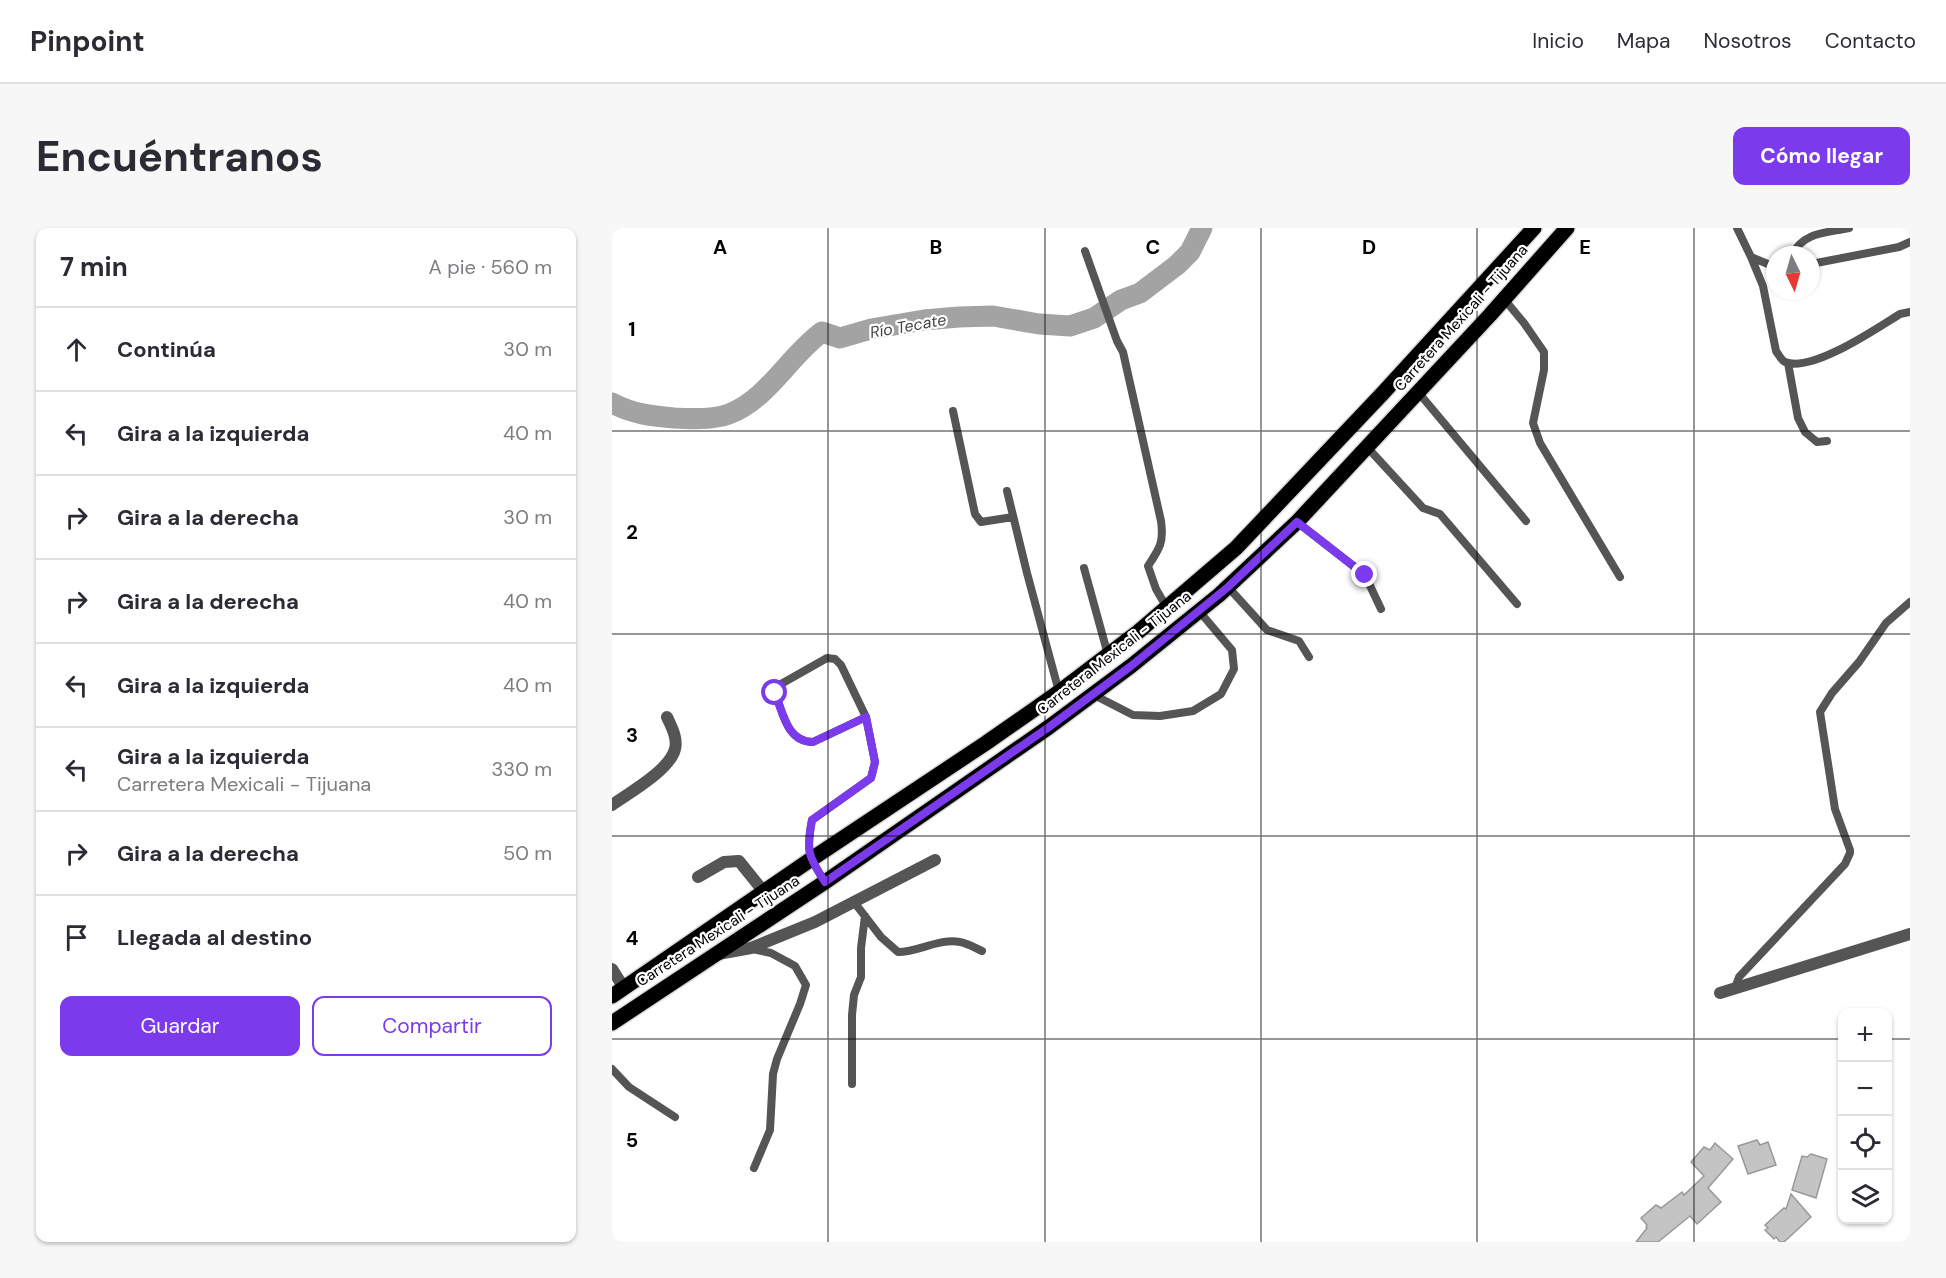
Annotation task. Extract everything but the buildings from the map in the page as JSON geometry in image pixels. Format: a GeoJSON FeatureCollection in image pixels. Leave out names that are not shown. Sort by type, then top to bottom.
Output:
{"type":"FeatureCollection","features":[{"type":"Feature","properties":{"kind":"main road","name":"Carretera Mexicali - Tijuana"},"geometry":{"type":"LineString","coordinates":[[618,992],[1059,692],[1167,608],[1236,548],[1350,429],[1534,228]]}},
{"type":"Feature","properties":{"kind":"main road","name":"Carretera Mexicali - Tijuana"},"geometry":{"type":"LineString","coordinates":[[612,1023],[825,882],[1094,694],[1228,587],[1297,522],[1568,228]]}},
{"type":"Feature","properties":{"kind":"main road"},"geometry":{"type":"LineString","coordinates":[[1472,295],[1485,295],[1489,298],[1490,315]]}},
{"type":"Feature","properties":{"kind":"street"},"geometry":{"type":"LineString","coordinates":[[612,805],[668,762],[675,748],[674,732],[667,717]]}},
{"type":"Feature","properties":{"kind":"street"},"geometry":{"type":"LineString","coordinates":[[714,955],[751,948],[815,922],[935,860]]}},
{"type":"Feature","properties":{"kind":"street"},"geometry":{"type":"LineString","coordinates":[[698,877],[724,862],[739,861],[764,892]]}},
{"type":"Feature","properties":{"kind":"street"},"geometry":{"type":"LineString","coordinates":[[1720,993],[1910,934]]}},
{"type":"Feature","properties":{"kind":"street"},"geometry":{"type":"LineString","coordinates":[[612,969],[618,992]]}},
{"type":"Feature","properties":{"kind":"lane"},"geometry":{"type":"LineString","coordinates":[[1737,228],[1763,286],[1776,351],[1782,360],[1788,363],[1812,360],[1835,352],[1900,314],[1910,312]]}},
{"type":"Feature","properties":{"kind":"lane"},"geometry":{"type":"LineString","coordinates":[[1796,246],[1816,234],[1849,228]]}},
{"type":"Feature","properties":{"kind":"lane"},"geometry":{"type":"LineString","coordinates":[[1820,262],[1899,247],[1910,242]]}},
{"type":"Feature","properties":{"kind":"lane"},"geometry":{"type":"LineString","coordinates":[[1085,251],[1123,352],[1161,521],[1163,538],[1149,566],[1156,589],[1167,608]]}},
{"type":"Feature","properties":{"kind":"lane"},"geometry":{"type":"LineString","coordinates":[[1751,257],[1766,263]]}},
{"type":"Feature","properties":{"kind":"lane"},"geometry":{"type":"LineString","coordinates":[[1504,299],[1524,322],[1544,352],[1544,370],[1533,423],[1540,443],[1620,577]]}},
{"type":"Feature","properties":{"kind":"lane"},"geometry":{"type":"LineString","coordinates":[[1788,363],[1798,418],[1805,432],[1817,442],[1827,441]]}},
{"type":"Feature","properties":{"kind":"lane"},"geometry":{"type":"LineString","coordinates":[[1418,392],[1526,521]]}},
{"type":"Feature","properties":{"kind":"lane"},"geometry":{"type":"LineString","coordinates":[[953,411],[975,514],[981,522],[1013,517]]}},
{"type":"Feature","properties":{"kind":"lane"},"geometry":{"type":"LineString","coordinates":[[1367,447],[1423,508],[1440,514],[1517,604]]}},
{"type":"Feature","properties":{"kind":"lane"},"geometry":{"type":"LineString","coordinates":[[1007,491],[1059,692]]}},
{"type":"Feature","properties":{"kind":"lane"},"geometry":{"type":"LineString","coordinates":[[1297,522],[1365,575],[1381,609]]}},
{"type":"Feature","properties":{"kind":"lane"},"geometry":{"type":"LineString","coordinates":[[1084,568],[1108,655]]}},
{"type":"Feature","properties":{"kind":"lane"},"geometry":{"type":"LineString","coordinates":[[1228,587],[1267,630],[1299,641],[1310,657]]}},
{"type":"Feature","properties":{"kind":"lane"},"geometry":{"type":"LineString","coordinates":[[1735,988],[1739,977],[1845,864],[1849,856],[1850,850],[1835,809],[1820,712],[1886,623],[1910,602]]}},
{"type":"Feature","properties":{"kind":"lane"},"geometry":{"type":"LineString","coordinates":[[1094,694],[1133,715],[1160,716],[1193,711],[1221,694],[1234,669],[1232,650],[1198,611]]}},
{"type":"Feature","properties":{"kind":"lane"},"geometry":{"type":"LineString","coordinates":[[825,882],[810,860],[808,838],[812,820],[871,778],[875,762],[866,717],[841,665],[835,659],[827,658],[818,663],[782,684],[775,693],[791,733],[803,742],[813,742],[866,717]]}},
{"type":"Feature","properties":{"kind":"lane"},"geometry":{"type":"LineString","coordinates":[[854,902],[882,937],[898,952],[909,952],[938,943],[960,942],[982,951]]}},
{"type":"Feature","properties":{"kind":"lane"},"geometry":{"type":"LineString","coordinates":[[852,1084],[852,1015],[854,995],[861,977],[861,948],[865,916]]}},
{"type":"Feature","properties":{"kind":"lane"},"geometry":{"type":"LineString","coordinates":[[751,948],[771,953],[795,966],[806,985],[777,1059],[773,1074],[770,1130],[754,1168]]}},
{"type":"Feature","properties":{"kind":"lane"},"geometry":{"type":"LineString","coordinates":[[612,1069],[629,1087],[675,1117]]}},
{"type":"Feature","properties":{"kind":"waterway","name":"Río Tecate"},"geometry":{"type":"LineString","coordinates":[[612,403],[635,412],[666,417],[702,419],[729,414],[743,407],[767,388],[822,332],[840,338],[871,329],[924,320],[993,316],[1039,324],[1070,326],[1094,318],[1121,300],[1140,293],[1177,265],[1190,252],[1202,228]]}},
{"type":"Feature","properties":{"kind":"route"},"geometry":{"type":"LineString","coordinates":[[775,693],[791,733],[803,742],[813,742],[866,717],[875,762],[871,778],[812,820],[808,838],[810,860],[825,882],[1049,727],[1131,666],[1228,587],[1297,522],[1365,575]]}}]}
